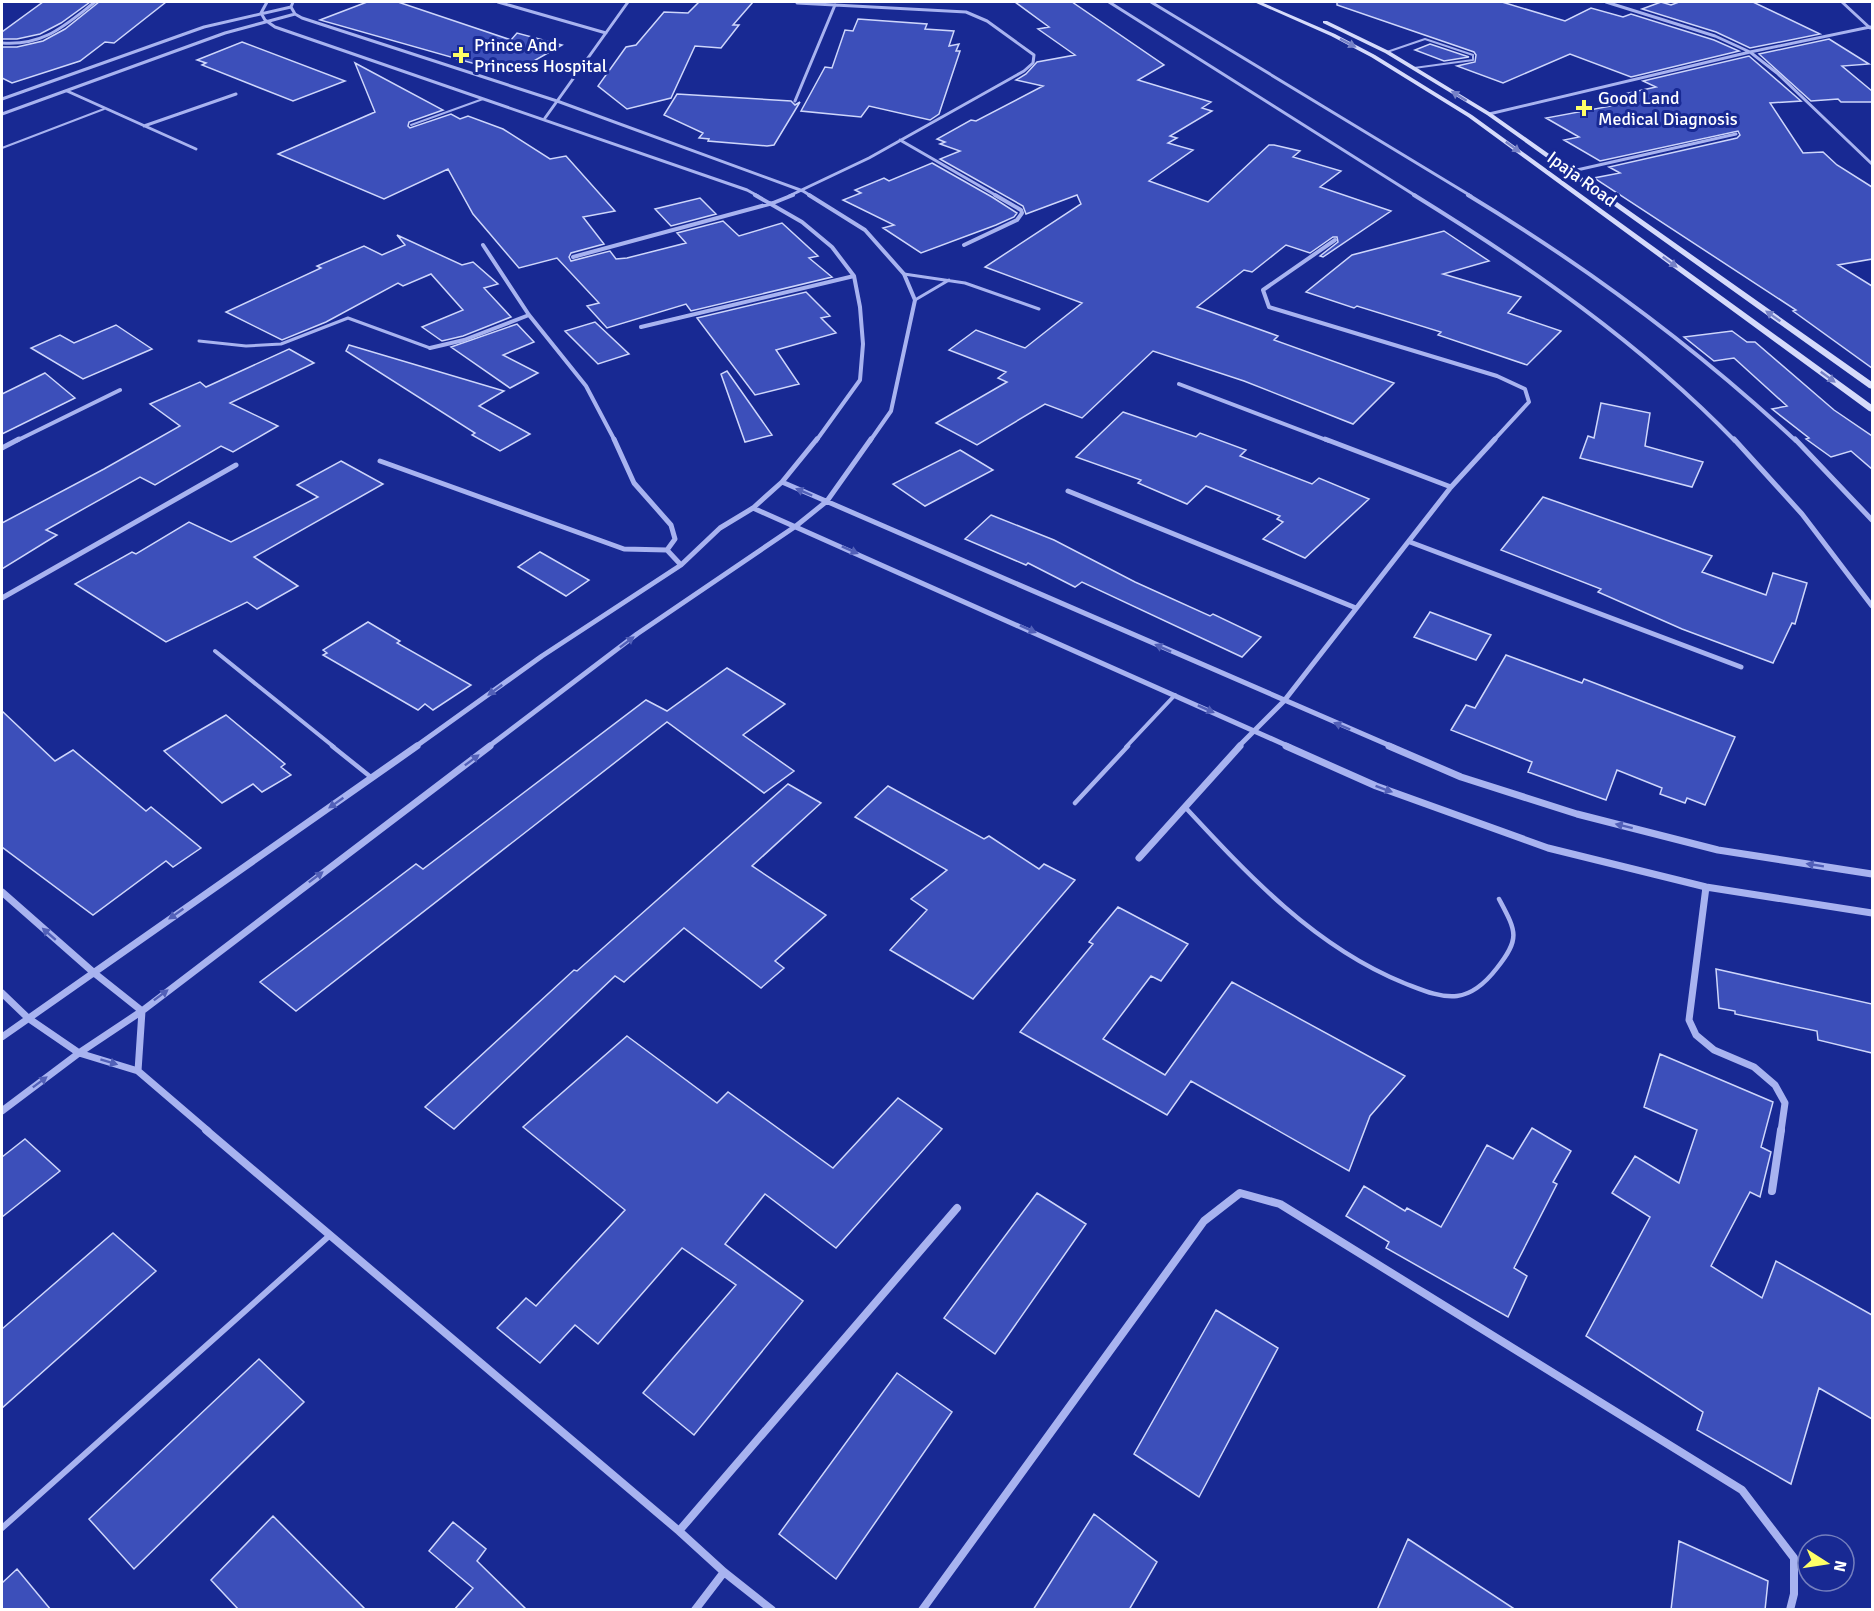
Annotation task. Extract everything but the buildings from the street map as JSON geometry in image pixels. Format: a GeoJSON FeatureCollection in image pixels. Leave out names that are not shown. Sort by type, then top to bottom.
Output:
{"type":"FeatureCollection","features":[{"type":"Feature","properties":{"kind":"main road","name":"Ipaja Road"},"geometry":{"type":"LineString","coordinates":[[1257,2],[1333,35],[1373,56],[1470,116],[1872,409]]}},
{"type":"Feature","properties":{"kind":"main road","name":"Ipaja Road"},"geometry":{"type":"LineString","coordinates":[[1278,2],[1387,52],[1488,114],[1872,386]]}},
{"type":"Feature","properties":{"kind":"street"},"geometry":{"type":"LineString","coordinates":[[2,43],[29,45],[46,39],[95,2]]}},
{"type":"Feature","properties":{"kind":"street"},"geometry":{"type":"LineString","coordinates":[[261,13],[267,2]]}},
{"type":"Feature","properties":{"kind":"street"},"geometry":{"type":"LineString","coordinates":[[291,7],[293,2]]}},
{"type":"Feature","properties":{"kind":"street"},"geometry":{"type":"LineString","coordinates":[[498,2],[606,33]]}},
{"type":"Feature","properties":{"kind":"street"},"geometry":{"type":"LineString","coordinates":[[545,118],[628,2]]}},
{"type":"Feature","properties":{"kind":"street"},"geometry":{"type":"LineString","coordinates":[[1109,2],[1545,280],[1666,374],[1693,398],[1805,515],[1849,571],[1872,606]]}},
{"type":"Feature","properties":{"kind":"street"},"geometry":{"type":"LineString","coordinates":[[1151,2],[1556,249],[1678,338],[1750,398],[1808,452],[1872,520]]}},
{"type":"Feature","properties":{"kind":"street"},"geometry":{"type":"LineString","coordinates":[[1606,2],[1715,36],[1750,52],[1777,73],[1872,164]]}},
{"type":"Feature","properties":{"kind":"street"},"geometry":{"type":"LineString","coordinates":[[1842,2],[1871,28]]}},
{"type":"Feature","properties":{"kind":"street"},"geometry":{"type":"LineString","coordinates":[[573,257],[773,203],[803,191],[1024,71],[1033,63],[1034,55],[987,21],[966,12],[797,3]]}},
{"type":"Feature","properties":{"kind":"street"},"geometry":{"type":"LineString","coordinates":[[795,101],[835,5]]}},
{"type":"Feature","properties":{"kind":"street"},"geometry":{"type":"LineString","coordinates":[[2,99],[204,27],[291,7]]}},
{"type":"Feature","properties":{"kind":"street"},"geometry":{"type":"LineString","coordinates":[[2,1111],[79,1053],[142,1011],[637,634],[796,526],[826,501],[891,411],[915,300],[904,274],[865,230],[803,191],[556,102],[302,18],[295,14],[291,7]]}},
{"type":"Feature","properties":{"kind":"street"},"geometry":{"type":"LineString","coordinates":[[2,1037],[542,656],[681,565],[720,528],[753,508],[782,482],[833,420],[860,380],[863,344],[860,307],[854,276],[832,247],[802,222],[773,203],[747,190],[545,118],[275,27],[265,20],[261,13]]}},
{"type":"Feature","properties":{"kind":"street"},"geometry":{"type":"LineString","coordinates":[[2,114],[265,20],[295,14]]}},
{"type":"Feature","properties":{"kind":"street"},"geometry":{"type":"LineString","coordinates":[[1488,114],[1750,52],[1871,28]]}},
{"type":"Feature","properties":{"kind":"street"},"geometry":{"type":"LineString","coordinates":[[67,91],[196,149]]}},
{"type":"Feature","properties":{"kind":"street"},"geometry":{"type":"LineString","coordinates":[[144,126],[236,94]]}},
{"type":"Feature","properties":{"kind":"street"},"geometry":{"type":"LineString","coordinates":[[1568,172],[1736,134]]}},
{"type":"Feature","properties":{"kind":"street"},"geometry":{"type":"LineString","coordinates":[[900,140],[1021,210],[1022,213],[1017,220],[964,245]]}},
{"type":"Feature","properties":{"kind":"street"},"geometry":{"type":"LineString","coordinates":[[1139,858],[1254,730],[1284,701],[1451,487],[1529,402],[1525,389],[1497,376],[1269,308],[1263,290],[1335,240]]}},
{"type":"Feature","properties":{"kind":"street"},"geometry":{"type":"LineString","coordinates":[[483,245],[529,315],[586,386],[634,483],[671,525],[675,539],[667,550]]}},
{"type":"Feature","properties":{"kind":"street"},"geometry":{"type":"LineString","coordinates":[[641,327],[854,276]]}},
{"type":"Feature","properties":{"kind":"street"},"geometry":{"type":"LineString","coordinates":[[430,348],[464,340],[529,315]]}},
{"type":"Feature","properties":{"kind":"street"},"geometry":{"type":"LineString","coordinates":[[1179,384],[1451,487]]}},
{"type":"Feature","properties":{"kind":"street"},"geometry":{"type":"LineString","coordinates":[[2,448],[120,390]]}},
{"type":"Feature","properties":{"kind":"street"},"geometry":{"type":"LineString","coordinates":[[380,461],[624,549],[667,550],[681,565]]}},
{"type":"Feature","properties":{"kind":"street"},"geometry":{"type":"LineString","coordinates":[[2,598],[236,465]]}},
{"type":"Feature","properties":{"kind":"street"},"geometry":{"type":"LineString","coordinates":[[782,482],[1461,777],[1577,814],[1718,850],[1872,874]]}},
{"type":"Feature","properties":{"kind":"street"},"geometry":{"type":"LineString","coordinates":[[1068,491],[1356,608]]}},
{"type":"Feature","properties":{"kind":"street"},"geometry":{"type":"LineString","coordinates":[[753,508],[1175,694],[1376,786],[1548,848],[1707,887],[1872,913]]}},
{"type":"Feature","properties":{"kind":"street"},"geometry":{"type":"LineString","coordinates":[[1410,542],[1741,667]]}},
{"type":"Feature","properties":{"kind":"street"},"geometry":{"type":"LineString","coordinates":[[1707,887],[1689,1020],[1696,1035],[1714,1050],[1754,1067],[1775,1085],[1785,1103],[1772,1191]]}},
{"type":"Feature","properties":{"kind":"street"},"geometry":{"type":"LineString","coordinates":[[2,892],[93,972],[142,1011]]}},
{"type":"Feature","properties":{"kind":"street"},"geometry":{"type":"LineString","coordinates":[[2,993],[28,1018],[79,1053],[138,1071],[329,1236],[679,1531],[724,1572],[772,1610]]}},
{"type":"Feature","properties":{"kind":"street"},"geometry":{"type":"LineString","coordinates":[[138,1071],[142,1011]]}},
{"type":"Feature","properties":{"kind":"street"},"geometry":{"type":"LineString","coordinates":[[922,1610],[1204,1221],[1240,1193],[1280,1204],[1742,1490],[1794,1558],[1794,1594],[1790,1610]]}},
{"type":"Feature","properties":{"kind":"street"},"geometry":{"type":"LineString","coordinates":[[679,1531],[957,1208]]}},
{"type":"Feature","properties":{"kind":"street"},"geometry":{"type":"LineString","coordinates":[[694,1610],[724,1572]]}},
{"type":"Feature","properties":{"kind":"lane"},"geometry":{"type":"LineString","coordinates":[[1387,52],[1425,39],[1473,55],[1473,60],[1414,68]]}},
{"type":"Feature","properties":{"kind":"lane"},"geometry":{"type":"LineString","coordinates":[[411,125],[483,99]]}},
{"type":"Feature","properties":{"kind":"lane"},"geometry":{"type":"LineString","coordinates":[[2,148],[104,109]]}},
{"type":"Feature","properties":{"kind":"lane"},"geometry":{"type":"LineString","coordinates":[[904,274],[980,287],[1039,309]]}},
{"type":"Feature","properties":{"kind":"lane"},"geometry":{"type":"LineString","coordinates":[[915,300],[949,280]]}},
{"type":"Feature","properties":{"kind":"lane"},"geometry":{"type":"LineString","coordinates":[[199,341],[279,344],[293,341],[337,320],[348,318],[430,348]]}},
{"type":"Feature","properties":{"kind":"lane"},"geometry":{"type":"LineString","coordinates":[[215,651],[372,778]]}},
{"type":"Feature","properties":{"kind":"lane"},"geometry":{"type":"LineString","coordinates":[[1075,804],[1175,694]]}},
{"type":"Feature","properties":{"kind":"lane"},"geometry":{"type":"LineString","coordinates":[[1185,807],[1245,872],[1349,957],[1408,985],[1444,997],[1464,994],[1487,982],[1513,947],[1512,924],[1499,899]]}},
{"type":"Feature","properties":{"kind":"lane"},"geometry":{"type":"LineString","coordinates":[[2,1528],[329,1236]]}},
{"type":"Feature","properties":{"kind":"place","name":"Prince And Princess Hospital"},"geometry":{"type":"Point","coordinates":[461,55]}},
{"type":"Feature","properties":{"kind":"place","name":"Good Land Medical Diagnosis"},"geometry":{"type":"Point","coordinates":[1584,108]}}]}
